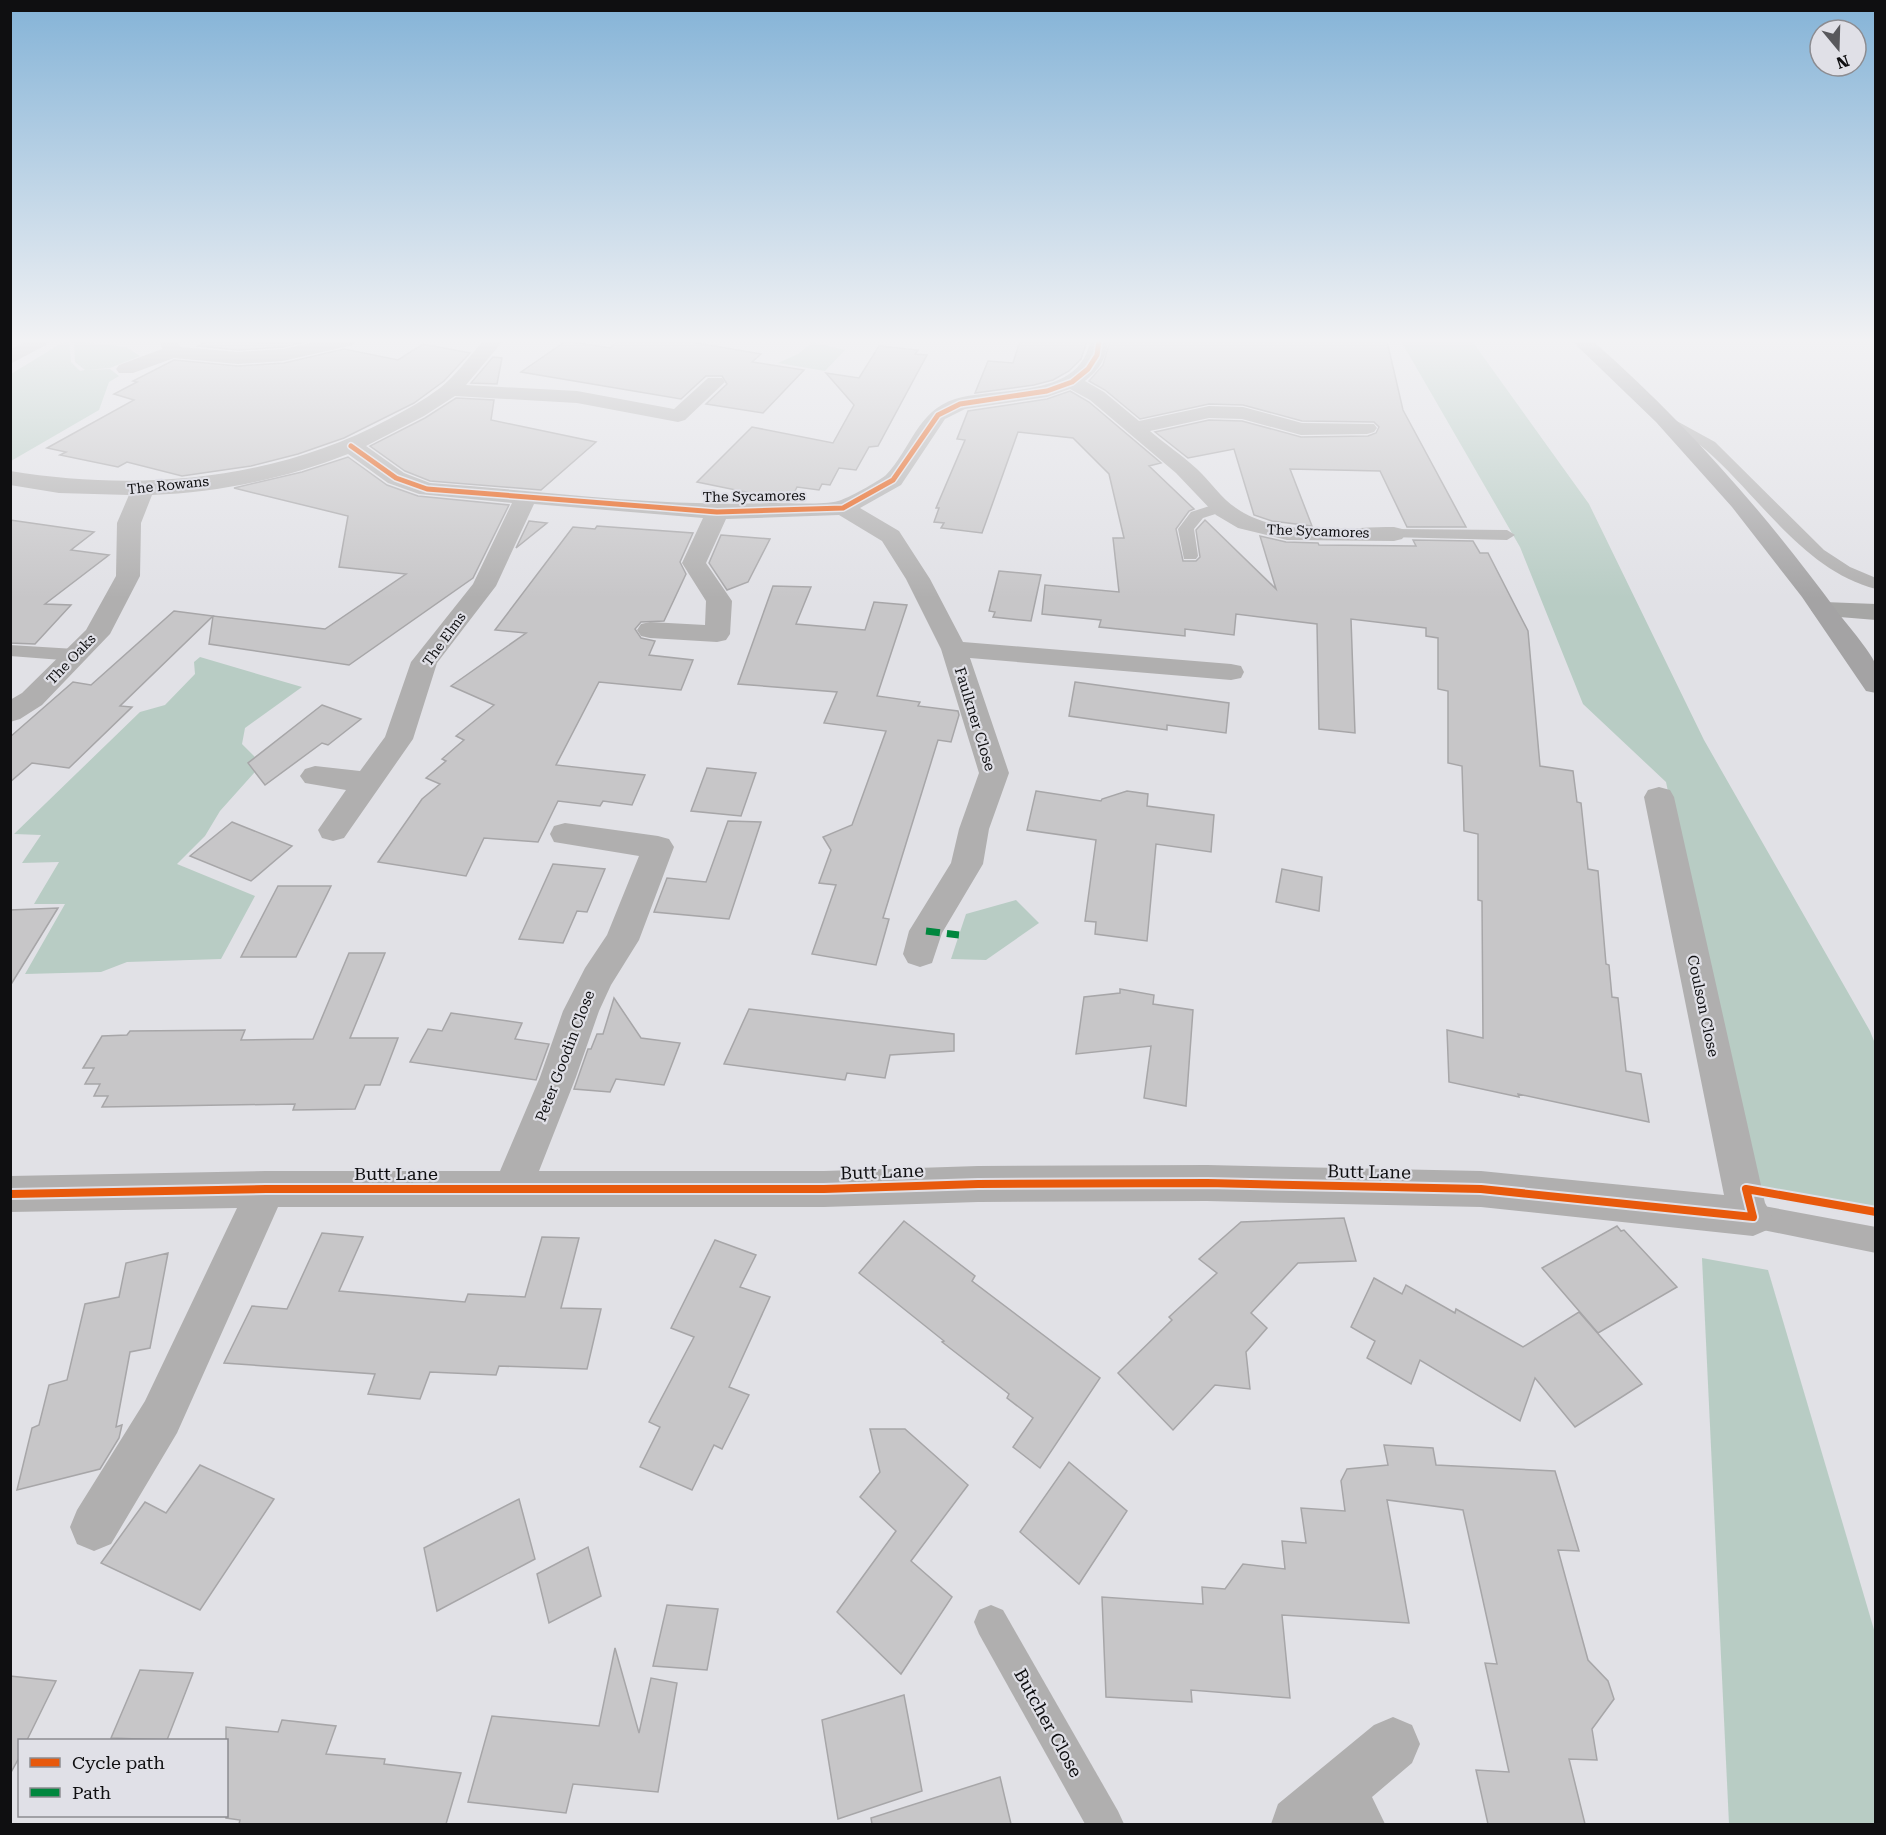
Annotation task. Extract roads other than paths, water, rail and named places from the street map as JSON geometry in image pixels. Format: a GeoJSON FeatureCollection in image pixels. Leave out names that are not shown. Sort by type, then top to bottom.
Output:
{"type":"FeatureCollection","features":[{"type":"Feature","properties":{"kind":"highway"},"geometry":{"type":"LineString","coordinates":[[1672,427],[1771,541],[1824,610],[1875,685]]}},
{"type":"Feature","properties":{"kind":"street","name":"The Rowans"},"geometry":{"type":"LineString","coordinates":[[10,478],[43,485],[98,490],[143,490],[266,472],[351,446],[392,427]]}},
{"type":"Feature","properties":{"kind":"street","name":"The Sycamores"},"geometry":{"type":"LineString","coordinates":[[351,446],[396,478],[427,489],[717,512],[843,508],[893,480],[930,427]]}},
{"type":"Feature","properties":{"kind":"street"},"geometry":{"type":"LineString","coordinates":[[1135,428],[1141,427]]}},
{"type":"Feature","properties":{"kind":"street"},"geometry":{"type":"LineString","coordinates":[[1292,427],[1330,437],[1366,428]]}},
{"type":"Feature","properties":{"kind":"street","name":"The Sycamores"},"geometry":{"type":"LineString","coordinates":[[1135,428],[1150,444],[1189,473],[1228,513],[1261,530],[1394,534]]}},
{"type":"Feature","properties":{"kind":"street","name":"The Oaks"},"geometry":{"type":"LineString","coordinates":[[10,713],[32,699],[97,634],[128,576],[129,523],[143,490]]}},
{"type":"Feature","properties":{"kind":"street","name":"The Elms"},"geometry":{"type":"LineString","coordinates":[[333,830],[399,738],[423,662],[484,586],[526,498]]}},
{"type":"Feature","properties":{"kind":"street","name":"Faulkner Close"},"geometry":{"type":"LineString","coordinates":[[843,508],[891,536],[918,579],[954,649],[994,773],[974,830],[967,864],[926,931],[920,954]]}},
{"type":"Feature","properties":{"kind":"street"},"geometry":{"type":"LineString","coordinates":[[650,630],[717,634],[719,601],[694,563],[717,512]]}},
{"type":"Feature","properties":{"kind":"street"},"geometry":{"type":"LineString","coordinates":[[1824,610],[1875,612]]}},
{"type":"Feature","properties":{"kind":"street","name":"Faulkner Close"},"geometry":{"type":"LineString","coordinates":[[954,649],[1231,672]]}},
{"type":"Feature","properties":{"kind":"street"},"geometry":{"type":"LineString","coordinates":[[315,776],[368,782]]}},
{"type":"Feature","properties":{"kind":"street","name":"Coulson Close"},"geometry":{"type":"LineString","coordinates":[[1659,797],[1750,1217]]}},
{"type":"Feature","properties":{"kind":"street","name":"Peter Goodin Close"},"geometry":{"type":"LineString","coordinates":[[512,1190],[558,1077],[581,1011],[597,978],[621,940],[658,847],[565,834]]}},
{"type":"Feature","properties":{"kind":"street","name":"Butt Lane"},"geometry":{"type":"LineString","coordinates":[[10,1194],[267,1189],[512,1190],[654,1187],[824,1189],[978,1184],[1242,1184],[1481,1189],[1750,1217]]}},
{"type":"Feature","properties":{"kind":"street"},"geometry":{"type":"LineString","coordinates":[[94,1527],[161,1417],[267,1189]]}},
{"type":"Feature","properties":{"kind":"street"},"geometry":{"type":"LineString","coordinates":[[1331,1813],[1393,1744]]}},
{"type":"Feature","properties":{"kind":"lane"},"geometry":{"type":"LineString","coordinates":[[1679,427],[1710,445],[1818,554],[1844,571],[1875,584]]}},
{"type":"Feature","properties":{"kind":"lane"},"geometry":{"type":"LineString","coordinates":[[1190,556],[1186,529],[1197,515],[1222,507]]}},
{"type":"Feature","properties":{"kind":"lane"},"geometry":{"type":"LineString","coordinates":[[1394,534],[1507,534]]}},
{"type":"Feature","properties":{"kind":"lane"},"geometry":{"type":"LineString","coordinates":[[10,650],[75,655]]}},
{"type":"Feature","properties":{"kind":"lane","name":"Butt Lane"},"geometry":{"type":"LineString","coordinates":[[1750,1217],[1875,1240]]}},
{"type":"Feature","properties":{"kind":"lane","name":"Butcher Close"},"geometry":{"type":"LineString","coordinates":[[990,1622],[1105,1824]]}}]}
